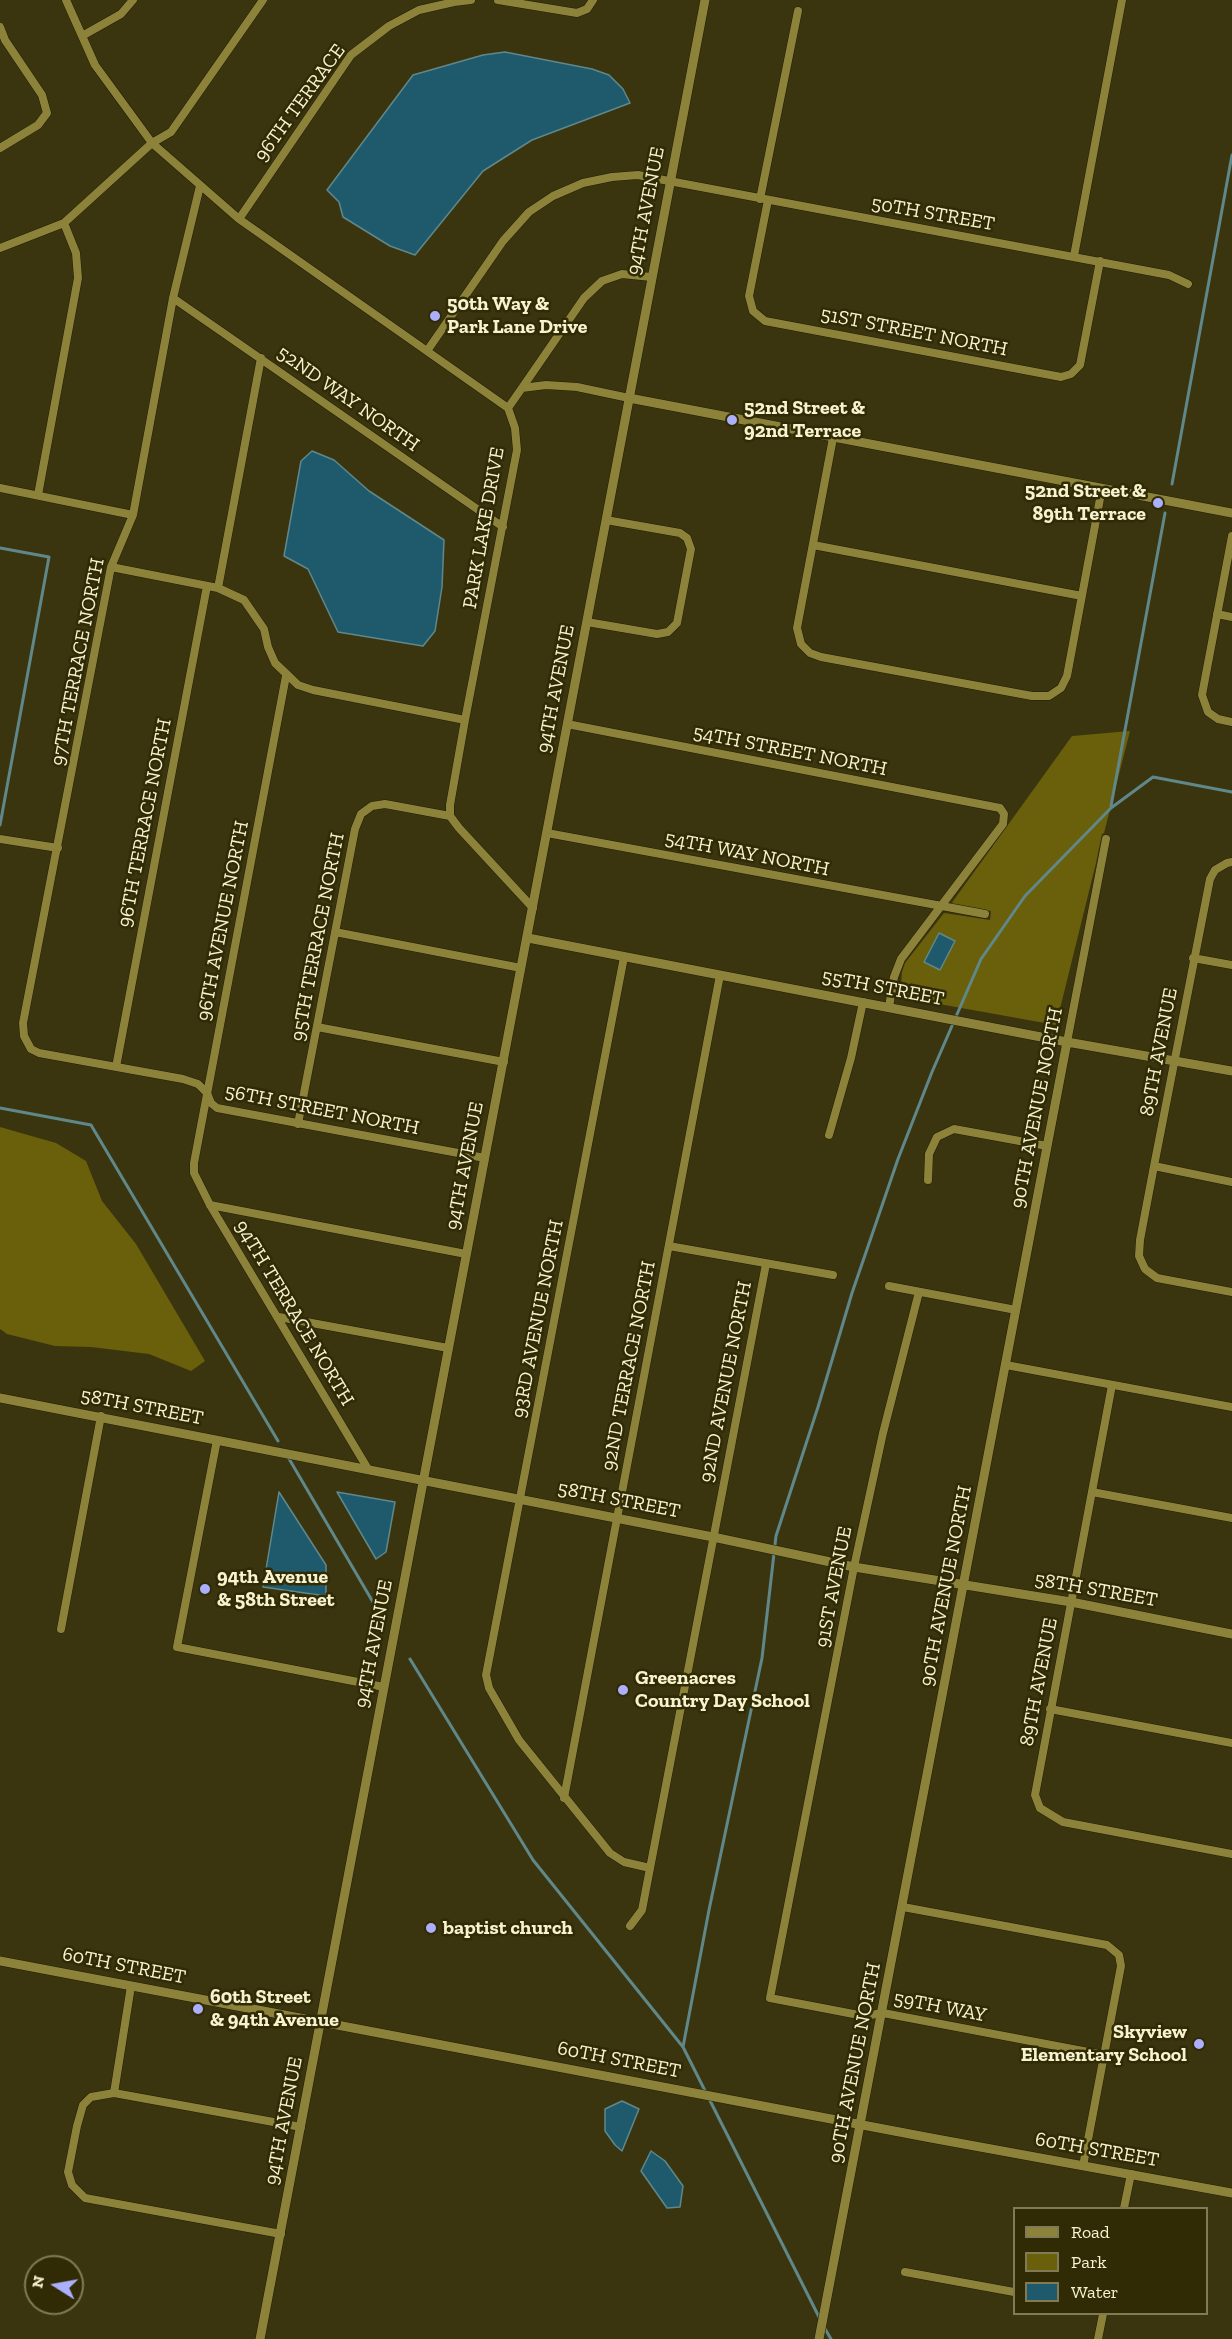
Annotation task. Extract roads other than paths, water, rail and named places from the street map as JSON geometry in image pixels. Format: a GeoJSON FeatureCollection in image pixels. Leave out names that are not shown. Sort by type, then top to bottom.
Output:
{"type":"FeatureCollection","features":[{"type":"Feature","properties":{"kind":"street"},"geometry":{"type":"LineString","coordinates":[[66,0],[95,64],[152,143],[239,219],[508,408],[584,298],[602,280],[622,274],[651,277]]}},
{"type":"Feature","properties":{"kind":"street"},"geometry":{"type":"LineString","coordinates":[[82,36],[122,14],[133,0]]}},
{"type":"Feature","properties":{"kind":"street"},"geometry":{"type":"LineString","coordinates":[[0,248],[64,223],[152,143],[171,132],[263,0]]}},
{"type":"Feature","properties":{"kind":"street","name":"96TH TERRACE"},"geometry":{"type":"LineString","coordinates":[[239,219],[351,55],[389,26],[419,10],[471,0]]}},
{"type":"Feature","properties":{"kind":"street"},"geometry":{"type":"LineString","coordinates":[[498,0],[571,13],[587,9],[593,2]]}},
{"type":"Feature","properties":{"kind":"street","name":"94TH AVENUE"},"geometry":{"type":"LineString","coordinates":[[260,2339],[705,0]]}},
{"type":"Feature","properties":{"kind":"street"},"geometry":{"type":"LineString","coordinates":[[1074,256],[1122,0]]}},
{"type":"Feature","properties":{"kind":"street"},"geometry":{"type":"LineString","coordinates":[[764,200],[798,11]]}},
{"type":"Feature","properties":{"kind":"street"},"geometry":{"type":"LineString","coordinates":[[0,27],[5,40],[42,95],[47,113],[38,125],[0,148]]}},
{"type":"Feature","properties":{"kind":"street","name":"50TH STREET"},"geometry":{"type":"LineString","coordinates":[[427,351],[503,241],[529,212],[553,196],[583,183],[638,176],[1100,261],[1170,275],[1188,284]]}},
{"type":"Feature","properties":{"kind":"street","name":"97TH TERRACE NORTH"},"geometry":{"type":"LineString","coordinates":[[26,1042],[23,1023],[111,567],[133,515],[173,298],[200,186]]}},
{"type":"Feature","properties":{"kind":"street","name":"51ST STREET NORTH"},"geometry":{"type":"LineString","coordinates":[[764,200],[749,296],[753,311],[765,321],[1061,377],[1071,374],[1080,365],[1100,261]]}},
{"type":"Feature","properties":{"kind":"street"},"geometry":{"type":"LineString","coordinates":[[38,495],[78,278],[76,253],[64,223]]}},
{"type":"Feature","properties":{"kind":"street","name":"52ND WAY NORTH"},"geometry":{"type":"LineString","coordinates":[[173,298],[503,527]]}},
{"type":"Feature","properties":{"kind":"street"},"geometry":{"type":"LineString","coordinates":[[218,588],[261,358]]}},
{"type":"Feature","properties":{"kind":"street"},"geometry":{"type":"LineString","coordinates":[[522,388],[546,385],[577,387],[1232,513]]}},
{"type":"Feature","properties":{"kind":"street","name":"PARK LAKE DRIVE"},"geometry":{"type":"LineString","coordinates":[[450,816],[465,720],[517,450],[515,428],[508,408]]}},
{"type":"Feature","properties":{"kind":"street"},"geometry":{"type":"LineString","coordinates":[[833,438],[797,628],[801,644],[810,653],[821,657],[1032,696],[1049,696],[1061,688],[1067,676],[1102,488]]}},
{"type":"Feature","properties":{"kind":"street"},"geometry":{"type":"LineString","coordinates":[[0,488],[133,515]]}},
{"type":"Feature","properties":{"kind":"street"},"geometry":{"type":"LineString","coordinates":[[587,622],[657,634],[668,632],[677,623],[691,549],[687,538],[680,533],[606,520]]}},
{"type":"Feature","properties":{"kind":"street"},"geometry":{"type":"LineString","coordinates":[[1232,536],[1202,695],[1208,712],[1218,719],[1232,722]]}},
{"type":"Feature","properties":{"kind":"street"},"geometry":{"type":"LineString","coordinates":[[813,545],[1082,596]]}},
{"type":"Feature","properties":{"kind":"street"},"geometry":{"type":"LineString","coordinates":[[111,567],[218,588],[244,600],[264,628],[268,647],[275,663],[298,685],[313,690],[465,720]]}},
{"type":"Feature","properties":{"kind":"street","name":"96TH TERRACE NORTH"},"geometry":{"type":"LineString","coordinates":[[116,1067],[207,586]]}},
{"type":"Feature","properties":{"kind":"street"},"geometry":{"type":"LineString","coordinates":[[1217,614],[1232,617]]}},
{"type":"Feature","properties":{"kind":"street","name":"96TH AVENUE NORTH"},"geometry":{"type":"LineString","coordinates":[[194,1173],[194,1163],[286,676]]}},
{"type":"Feature","properties":{"kind":"street","name":"54TH STREET NORTH"},"geometry":{"type":"LineString","coordinates":[[567,724],[1000,808],[1004,814],[1003,824],[941,907]]}},
{"type":"Feature","properties":{"kind":"street","name":"95TH TERRACE NORTH"},"geometry":{"type":"LineString","coordinates":[[298,1124],[355,829],[361,814],[372,806],[385,804],[450,816]]}},
{"type":"Feature","properties":{"kind":"street"},"geometry":{"type":"LineString","coordinates":[[450,816],[533,908]]}},
{"type":"Feature","properties":{"kind":"street","name":"54TH WAY NORTH"},"geometry":{"type":"LineString","coordinates":[[547,833],[985,914]]}},
{"type":"Feature","properties":{"kind":"street","name":"90TH AVENUE NORTH"},"geometry":{"type":"LineString","coordinates":[[820,2338],[1106,839]]}},
{"type":"Feature","properties":{"kind":"street"},"geometry":{"type":"LineString","coordinates":[[4,840],[58,848]]}},
{"type":"Feature","properties":{"kind":"street","name":"89TH AVENUE"},"geometry":{"type":"LineString","coordinates":[[1232,862],[1215,870],[1210,879],[1193,958],[1140,1240],[1139,1256],[1145,1269],[1157,1278],[1232,1292]]}},
{"type":"Feature","properties":{"kind":"street"},"geometry":{"type":"LineString","coordinates":[[889,1007],[894,977],[901,959],[941,907]]}},
{"type":"Feature","properties":{"kind":"street"},"geometry":{"type":"LineString","coordinates":[[335,932],[521,968]]}},
{"type":"Feature","properties":{"kind":"street","name":"55TH STREET"},"geometry":{"type":"LineString","coordinates":[[528,938],[1067,1042],[1232,1071]]}},
{"type":"Feature","properties":{"kind":"street","name":"93RD AVENUE NORTH"},"geometry":{"type":"LineString","coordinates":[[564,1798],[519,1740],[489,1688],[486,1675],[624,957]]}},
{"type":"Feature","properties":{"kind":"street"},"geometry":{"type":"LineString","coordinates":[[1193,958],[1232,965]]}},
{"type":"Feature","properties":{"kind":"street","name":"92ND TERRACE NORTH"},"geometry":{"type":"LineString","coordinates":[[564,1798],[720,975]]}},
{"type":"Feature","properties":{"kind":"street"},"geometry":{"type":"LineString","coordinates":[[829,1135],[851,1058],[863,1002]]}},
{"type":"Feature","properties":{"kind":"street"},"geometry":{"type":"LineString","coordinates":[[317,1027],[504,1062]]}},
{"type":"Feature","properties":{"kind":"street","name":"56TH STREET NORTH"},"geometry":{"type":"LineString","coordinates":[[26,1042],[31,1049],[39,1053],[183,1079],[198,1084],[216,1108],[485,1158]]}},
{"type":"Feature","properties":{"kind":"street"},"geometry":{"type":"LineString","coordinates":[[928,1180],[929,1154],[937,1137],[954,1129],[1047,1146]]}},
{"type":"Feature","properties":{"kind":"street"},"geometry":{"type":"LineString","coordinates":[[1154,1166],[1232,1182]]}},
{"type":"Feature","properties":{"kind":"street","name":"94TH TERRACE NORTH"},"geometry":{"type":"LineString","coordinates":[[194,1173],[210,1205],[368,1469]]}},
{"type":"Feature","properties":{"kind":"street"},"geometry":{"type":"LineString","coordinates":[[210,1205],[466,1254]]}},
{"type":"Feature","properties":{"kind":"street"},"geometry":{"type":"LineString","coordinates":[[669,1246],[833,1275]]}},
{"type":"Feature","properties":{"kind":"street","name":"92ND AVENUE NORTH"},"geometry":{"type":"LineString","coordinates":[[630,1926],[642,1910],[766,1264]]}},
{"type":"Feature","properties":{"kind":"street"},"geometry":{"type":"LineString","coordinates":[[890,1286],[1016,1310]]}},
{"type":"Feature","properties":{"kind":"street","name":"91ST AVENUE"},"geometry":{"type":"LineString","coordinates":[[770,1998],[854,1567],[883,1433],[919,1292]]}},
{"type":"Feature","properties":{"kind":"street"},"geometry":{"type":"LineString","coordinates":[[279,1317],[448,1348]]}},
{"type":"Feature","properties":{"kind":"street"},"geometry":{"type":"LineString","coordinates":[[1006,1365],[1232,1407]]}},
{"type":"Feature","properties":{"kind":"street","name":"89TH AVENUE"},"geometry":{"type":"LineString","coordinates":[[1112,1385],[1035,1795],[1040,1808],[1063,1822],[1232,1854]]}},
{"type":"Feature","properties":{"kind":"street","name":"58TH STREET"},"geometry":{"type":"LineString","coordinates":[[0,1398],[617,1518],[854,1567],[1071,1602],[1232,1634]]}},
{"type":"Feature","properties":{"kind":"street"},"geometry":{"type":"LineString","coordinates":[[61,1629],[100,1416]]}},
{"type":"Feature","properties":{"kind":"street"},"geometry":{"type":"LineString","coordinates":[[217,1440],[177,1647],[384,1687]]}},
{"type":"Feature","properties":{"kind":"street"},"geometry":{"type":"LineString","coordinates":[[1092,1492],[1232,1518]]}},
{"type":"Feature","properties":{"kind":"street"},"geometry":{"type":"LineString","coordinates":[[1050,1709],[1232,1743]]}},
{"type":"Feature","properties":{"kind":"street"},"geometry":{"type":"LineString","coordinates":[[564,1798],[610,1853],[624,1862],[650,1868]]}},
{"type":"Feature","properties":{"kind":"street"},"geometry":{"type":"LineString","coordinates":[[903,1907],[1107,1945],[1119,1955],[1121,1966],[1083,2166]]}},
{"type":"Feature","properties":{"kind":"street","name":"60TH STREET"},"geometry":{"type":"LineString","coordinates":[[0,1960],[1232,2193]]}},
{"type":"Feature","properties":{"kind":"street"},"geometry":{"type":"LineString","coordinates":[[114,2093],[131,1986]]}},
{"type":"Feature","properties":{"kind":"street","name":"59TH WAY"},"geometry":{"type":"LineString","coordinates":[[770,1998],[864,2016],[883,2013],[1104,2055]]}},
{"type":"Feature","properties":{"kind":"street"},"geometry":{"type":"LineString","coordinates":[[281,2234],[85,2198],[72,2186],[68,2172],[83,2105],[91,2097],[114,2093],[301,2127]]}},
{"type":"Feature","properties":{"kind":"street"},"geometry":{"type":"LineString","coordinates":[[1124,2207],[1131,2174]]}},
{"type":"Feature","properties":{"kind":"street"},"geometry":{"type":"LineString","coordinates":[[905,2272],[1013,2292]]}},
{"type":"Feature","properties":{"kind":"street"},"geometry":{"type":"LineString","coordinates":[[1098,2339],[1103,2315]]}},
{"type":"Feature","properties":{"kind":"water"},"geometry":{"type":"Polygon","coordinates":[[[505,52],[592,69],[609,75],[623,89],[630,103],[532,140],[483,171],[415,255],[390,246],[343,217],[339,202],[327,190],[413,75],[483,55],[505,52]]]}},
{"type":"Feature","properties":{"kind":"water"},"geometry":{"type":"Polygon","coordinates":[[[312,451],[334,460],[369,491],[444,540],[442,587],[435,631],[423,646],[338,632],[308,569],[284,556],[301,461],[312,451]]]}},
{"type":"Feature","properties":{"kind":"water"},"geometry":{"type":"Polygon","coordinates":[[[939,933],[955,941],[940,970],[924,962],[939,933]]]}},
{"type":"Feature","properties":{"kind":"water"},"geometry":{"type":"Polygon","coordinates":[[[279,1492],[326,1565],[326,1596],[263,1587],[279,1492]]]}},
{"type":"Feature","properties":{"kind":"water"},"geometry":{"type":"Polygon","coordinates":[[[337,1492],[395,1502],[386,1552],[376,1559],[337,1492]]]}},
{"type":"Feature","properties":{"kind":"water"},"geometry":{"type":"Polygon","coordinates":[[[622,2101],[639,2109],[622,2151],[605,2131],[605,2109],[622,2101]]]}},
{"type":"Feature","properties":{"kind":"water"},"geometry":{"type":"Polygon","coordinates":[[[651,2151],[665,2161],[683,2186],[680,2207],[667,2208],[641,2171],[651,2151]]]}},
{"type":"Feature","properties":{"kind":"waterway"},"geometry":{"type":"LineString","coordinates":[[1172,484],[1232,155]]}},
{"type":"Feature","properties":{"kind":"waterway"},"geometry":{"type":"LineString","coordinates":[[1111,806],[1165,513]]}},
{"type":"Feature","properties":{"kind":"waterway"},"geometry":{"type":"LineString","coordinates":[[0,548],[49,557],[0,825]]}},
{"type":"Feature","properties":{"kind":"waterway"},"geometry":{"type":"LineString","coordinates":[[683,2047],[762,1658],[776,1536],[852,1293],[898,1159],[932,1072],[981,959],[1025,896],[1111,808],[1153,777],[1232,792]]}},
{"type":"Feature","properties":{"kind":"waterway"},"geometry":{"type":"LineString","coordinates":[[0,1108],[91,1125],[278,1441]]}},
{"type":"Feature","properties":{"kind":"waterway"},"geometry":{"type":"LineString","coordinates":[[288,1457],[377,1609]]}},
{"type":"Feature","properties":{"kind":"waterway"},"geometry":{"type":"LineString","coordinates":[[410,1659],[533,1860],[683,2047],[820,2319]]}},
{"type":"Feature","properties":{"kind":"waterway"},"geometry":{"type":"LineString","coordinates":[[824,2327],[831,2339]]}},
{"type":"Feature","properties":{"kind":"place","name":"50th Way & Park Lane Drive"},"geometry":{"type":"Point","coordinates":[435,316]}},
{"type":"Feature","properties":{"kind":"place","name":"52nd Street & 92nd Terrace"},"geometry":{"type":"Point","coordinates":[732,420]}},
{"type":"Feature","properties":{"kind":"place","name":"52nd Street & 89th Terrace"},"geometry":{"type":"Point","coordinates":[1158,503]}},
{"type":"Feature","properties":{"kind":"place","name":"94th Avenue & 58th Street"},"geometry":{"type":"Point","coordinates":[205,1589]}},
{"type":"Feature","properties":{"kind":"place","name":"Greenacres Country Day School"},"geometry":{"type":"Point","coordinates":[623,1690]}},
{"type":"Feature","properties":{"kind":"place","name":"baptist church"},"geometry":{"type":"Point","coordinates":[431,1928]}},
{"type":"Feature","properties":{"kind":"place","name":"60th Street & 94th Avenue"},"geometry":{"type":"Point","coordinates":[198,2009]}},
{"type":"Feature","properties":{"kind":"place","name":"Skyview Elementary School"},"geometry":{"type":"Point","coordinates":[1199,2044]}}]}
